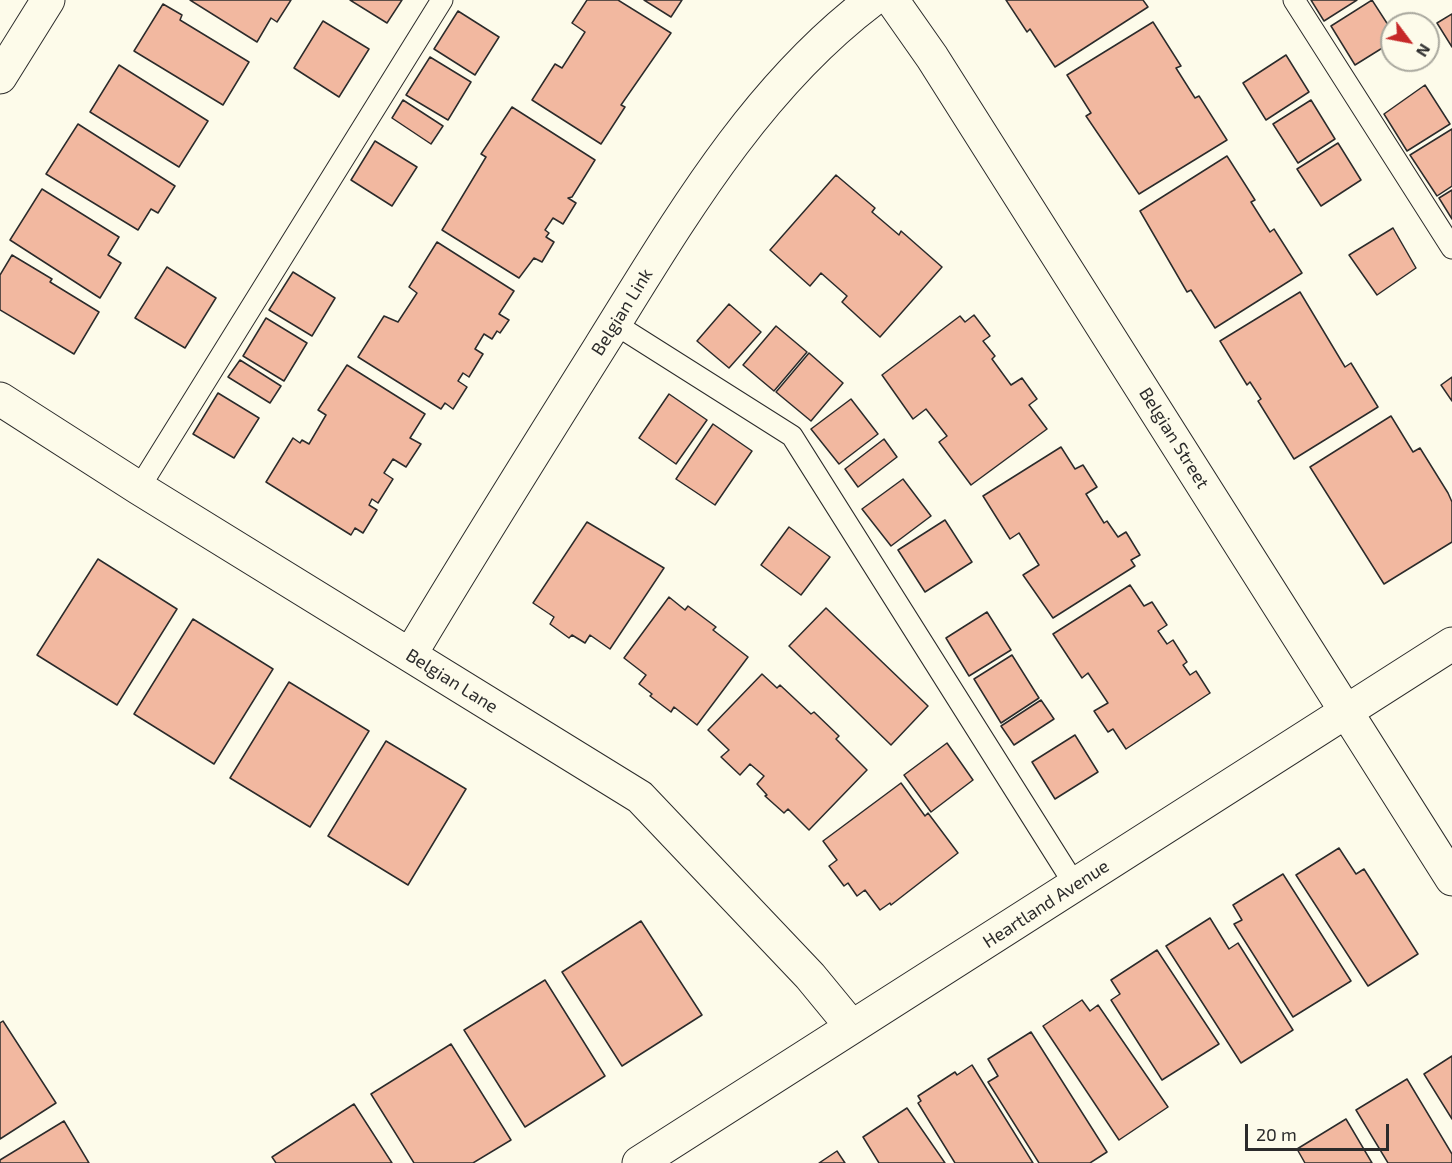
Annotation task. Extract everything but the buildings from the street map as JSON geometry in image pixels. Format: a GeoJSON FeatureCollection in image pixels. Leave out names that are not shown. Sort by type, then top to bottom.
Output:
{"type":"FeatureCollection","features":[{"type":"Feature","properties":{"kind":"street"},"geometry":{"type":"LineString","coordinates":[[0,77],[48,0]]}},
{"type":"Feature","properties":{"kind":"street","name":"Belgian Link"},"geometry":{"type":"LineString","coordinates":[[410,655],[694,196],[732,144],[769,100],[835,28],[873,0]]}},
{"type":"Feature","properties":{"kind":"street","name":"Belgian Street"},"geometry":{"type":"LineString","coordinates":[[892,0],[938,67],[1452,879]]}},
{"type":"Feature","properties":{"kind":"street","name":"Belgian Lane"},"geometry":{"type":"LineString","coordinates":[[0,399],[139,488],[640,798],[810,976],[852,1027]]}},
{"type":"Feature","properties":{"kind":"street","name":"Heartland Avenue"},"geometry":{"type":"LineString","coordinates":[[639,1163],[1452,644]]}},
{"type":"Feature","properties":{"kind":"lane"},"geometry":{"type":"LineString","coordinates":[[139,488],[442,0]]}},
{"type":"Feature","properties":{"kind":"lane"},"geometry":{"type":"LineString","coordinates":[[1294,0],[1452,248]]}},
{"type":"Feature","properties":{"kind":"lane"},"geometry":{"type":"LineString","coordinates":[[615,324],[792,436],[1075,885]]}}]}
